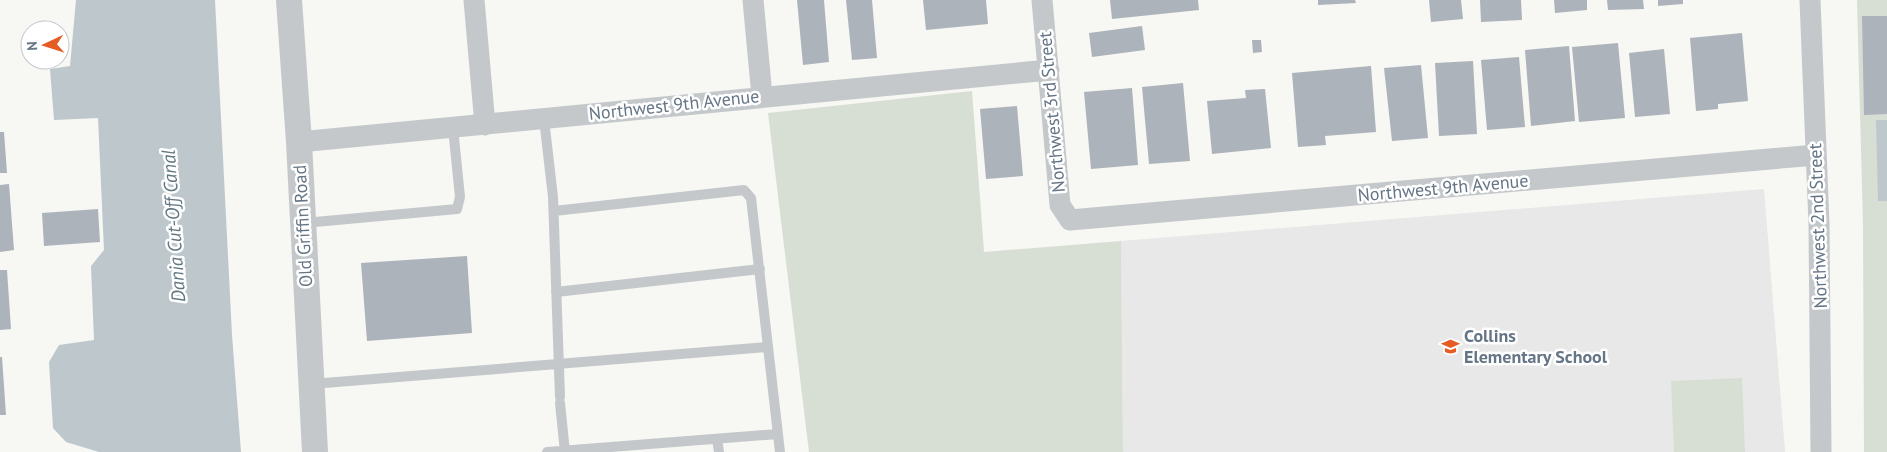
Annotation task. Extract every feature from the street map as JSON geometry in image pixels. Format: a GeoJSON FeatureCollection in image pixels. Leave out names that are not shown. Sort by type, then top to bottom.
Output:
{"type":"FeatureCollection","features":[{"type":"Feature","properties":{"kind":"street","name":"Old Griffin Road"},"geometry":{"type":"LineString","coordinates":[[289,0],[299,142],[315,452]]}},
{"type":"Feature","properties":{"kind":"street"},"geometry":{"type":"LineString","coordinates":[[474,0],[485,125]]}},
{"type":"Feature","properties":{"kind":"street"},"geometry":{"type":"LineString","coordinates":[[753,0],[762,96]]}},
{"type":"Feature","properties":{"kind":"street","name":"Northwest 3rd Street"},"geometry":{"type":"LineString","coordinates":[[1042,0],[1060,205],[1070,220]]}},
{"type":"Feature","properties":{"kind":"street","name":"Northwest 2nd Street"},"geometry":{"type":"LineString","coordinates":[[1810,0],[1819,224],[1821,452]]}},
{"type":"Feature","properties":{"kind":"street","name":"Northwest 9th Avenue"},"geometry":{"type":"LineString","coordinates":[[299,142],[762,96],[1049,70]]}},
{"type":"Feature","properties":{"kind":"street","name":"Northwest 9th Avenue"},"geometry":{"type":"LineString","coordinates":[[1070,220],[1816,155]]}},
{"type":"Feature","properties":{"kind":"lane"},"geometry":{"type":"LineString","coordinates":[[544,119],[554,211],[558,365],[565,452]]}},
{"type":"Feature","properties":{"kind":"lane"},"geometry":{"type":"LineString","coordinates":[[303,223],[457,209],[460,197],[453,128]]}},
{"type":"Feature","properties":{"kind":"lane"},"geometry":{"type":"LineString","coordinates":[[554,211],[744,190],[751,198],[780,452]]}},
{"type":"Feature","properties":{"kind":"lane"},"geometry":{"type":"LineString","coordinates":[[556,292],[760,269]]}},
{"type":"Feature","properties":{"kind":"lane"},"geometry":{"type":"LineString","coordinates":[[311,384],[768,347]]}},
{"type":"Feature","properties":{"kind":"lane"},"geometry":{"type":"LineString","coordinates":[[547,452],[639,449],[717,439],[778,434]]}},
{"type":"Feature","properties":{"kind":"lane"},"geometry":{"type":"LineString","coordinates":[[717,439],[719,452]]}},
{"type":"Feature","properties":{"kind":"shaded area"},"geometry":{"type":"Polygon","coordinates":[[[1857,0],[1887,0],[1887,452],[1864,452],[1863,224],[1857,0]]]}},
{"type":"Feature","properties":{"kind":"shaded area"},"geometry":{"type":"Polygon","coordinates":[[[972,91],[984,252],[1121,241],[1123,452],[809,452],[768,113],[972,91]]]}},
{"type":"Feature","properties":{"kind":"shaded area","name":"Collins Elementary School"},"geometry":{"type":"Polygon","coordinates":[[[1764,189],[1785,452],[1123,452],[1121,241],[1764,189]]]}},
{"type":"Feature","properties":{"kind":"shaded area"},"geometry":{"type":"Polygon","coordinates":[[[1742,378],[1745,452],[1674,452],[1671,381],[1742,378]]]}},
{"type":"Feature","properties":{"kind":"water","name":"Dania Cut-Off Canal"},"geometry":{"type":"Polygon","coordinates":[[[76,0],[215,0],[232,335],[241,452],[99,452],[66,442],[53,428],[49,362],[59,345],[94,340],[91,266],[104,250],[98,118],[54,120],[50,70],[70,70],[76,0]]]}},
{"type":"Feature","properties":{"kind":"water"},"geometry":{"type":"Polygon","coordinates":[[[1876,120],[1887,120],[1887,201],[1878,201],[1876,120]]]}},
{"type":"Feature","properties":{"kind":"building"},"geometry":{"type":"Polygon","coordinates":[[[797,0],[824,0],[829,62],[803,65],[797,0]]]}},
{"type":"Feature","properties":{"kind":"building"},"geometry":{"type":"Polygon","coordinates":[[[846,0],[872,0],[877,58],[852,60],[846,0]]]}},
{"type":"Feature","properties":{"kind":"building"},"geometry":{"type":"Polygon","coordinates":[[[923,0],[986,0],[988,24],[926,30],[923,0]]]}},
{"type":"Feature","properties":{"kind":"building"},"geometry":{"type":"Polygon","coordinates":[[[1110,0],[1198,0],[1199,10],[1112,19],[1110,0]]]}},
{"type":"Feature","properties":{"kind":"building"},"geometry":{"type":"Polygon","coordinates":[[[1318,0],[1355,0],[1356,3],[1318,5],[1318,0]]]}},
{"type":"Feature","properties":{"kind":"building"},"geometry":{"type":"Polygon","coordinates":[[[1429,0],[1461,0],[1463,19],[1431,22],[1429,0]]]}},
{"type":"Feature","properties":{"kind":"building"},"geometry":{"type":"Polygon","coordinates":[[[1480,0],[1521,0],[1522,20],[1481,22],[1480,0]]]}},
{"type":"Feature","properties":{"kind":"building"},"geometry":{"type":"Polygon","coordinates":[[[1554,0],[1587,0],[1587,10],[1555,13],[1554,0]]]}},
{"type":"Feature","properties":{"kind":"building"},"geometry":{"type":"Polygon","coordinates":[[[1607,0],[1643,0],[1644,9],[1608,10],[1607,0]]]}},
{"type":"Feature","properties":{"kind":"building"},"geometry":{"type":"Polygon","coordinates":[[[1658,0],[1683,0],[1683,4],[1658,6],[1658,0]]]}},
{"type":"Feature","properties":{"kind":"building"},"geometry":{"type":"Polygon","coordinates":[[[1862,16],[1887,16],[1887,114],[1864,115],[1862,16]]]}},
{"type":"Feature","properties":{"kind":"building"},"geometry":{"type":"Polygon","coordinates":[[[1142,26],[1145,50],[1092,57],[1089,33],[1142,26]]]}},
{"type":"Feature","properties":{"kind":"building"},"geometry":{"type":"Polygon","coordinates":[[[1742,33],[1748,101],[1718,104],[1718,109],[1696,111],[1690,38],[1742,33]]]}},
{"type":"Feature","properties":{"kind":"building"},"geometry":{"type":"Polygon","coordinates":[[[1252,40],[1261,40],[1262,52],[1253,53],[1252,40]]]}},
{"type":"Feature","properties":{"kind":"building"},"geometry":{"type":"Polygon","coordinates":[[[1618,43],[1625,118],[1579,122],[1572,47],[1618,43]]]}},
{"type":"Feature","properties":{"kind":"building"},"geometry":{"type":"Polygon","coordinates":[[[1569,46],[1575,121],[1531,126],[1525,50],[1569,46]]]}},
{"type":"Feature","properties":{"kind":"building"},"geometry":{"type":"Polygon","coordinates":[[[1664,49],[1670,114],[1635,117],[1629,53],[1664,49]]]}},
{"type":"Feature","properties":{"kind":"building"},"geometry":{"type":"Polygon","coordinates":[[[1519,57],[1525,127],[1487,130],[1481,60],[1519,57]]]}},
{"type":"Feature","properties":{"kind":"building"},"geometry":{"type":"Polygon","coordinates":[[[1473,61],[1477,134],[1439,136],[1435,63],[1473,61]]]}},
{"type":"Feature","properties":{"kind":"building"},"geometry":{"type":"Polygon","coordinates":[[[1421,65],[1428,138],[1392,141],[1384,68],[1421,65]]]}},
{"type":"Feature","properties":{"kind":"building"},"geometry":{"type":"Polygon","coordinates":[[[1371,66],[1376,132],[1325,136],[1326,145],[1298,147],[1292,73],[1371,66]]]}},
{"type":"Feature","properties":{"kind":"building"},"geometry":{"type":"Polygon","coordinates":[[[1183,83],[1190,161],[1149,164],[1142,87],[1183,83]]]}},
{"type":"Feature","properties":{"kind":"building"},"geometry":{"type":"Polygon","coordinates":[[[1132,88],[1138,165],[1091,169],[1084,92],[1132,88]]]}},
{"type":"Feature","properties":{"kind":"building"},"geometry":{"type":"Polygon","coordinates":[[[1265,89],[1271,148],[1212,154],[1207,101],[1246,98],[1245,90],[1265,89]]]}},
{"type":"Feature","properties":{"kind":"building"},"geometry":{"type":"Polygon","coordinates":[[[1017,106],[1023,176],[986,179],[980,109],[1017,106]]]}},
{"type":"Feature","properties":{"kind":"building"},"geometry":{"type":"Polygon","coordinates":[[[0,132],[4,132],[7,173],[0,173],[0,132]]]}},
{"type":"Feature","properties":{"kind":"building"},"geometry":{"type":"Polygon","coordinates":[[[9,184],[14,250],[0,252],[0,185],[9,184]]]}},
{"type":"Feature","properties":{"kind":"building"},"geometry":{"type":"Polygon","coordinates":[[[98,209],[100,242],[44,246],[42,213],[98,209]]]}},
{"type":"Feature","properties":{"kind":"building"},"geometry":{"type":"Polygon","coordinates":[[[467,256],[472,333],[367,341],[361,263],[467,256]]]}},
{"type":"Feature","properties":{"kind":"building"},"geometry":{"type":"Polygon","coordinates":[[[0,270],[7,270],[11,329],[0,330],[0,270]]]}},
{"type":"Feature","properties":{"kind":"building"},"geometry":{"type":"Polygon","coordinates":[[[0,357],[2,357],[6,415],[0,415],[0,357]]]}},
{"type":"Feature","properties":{"kind":"place","name":"Collins Elementary School"},"geometry":{"type":"Point","coordinates":[1450,346]}}]}
